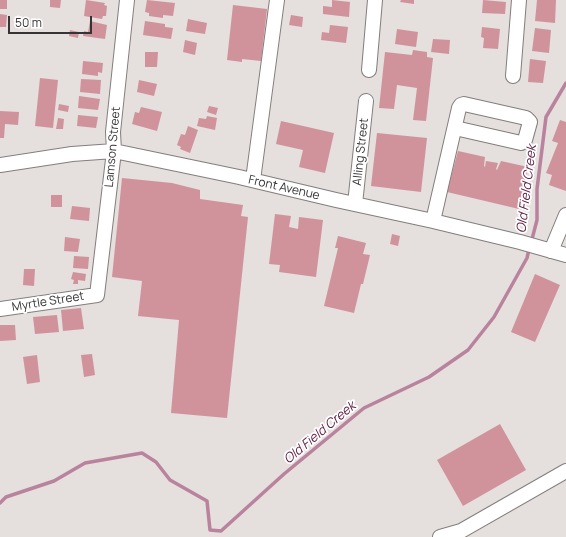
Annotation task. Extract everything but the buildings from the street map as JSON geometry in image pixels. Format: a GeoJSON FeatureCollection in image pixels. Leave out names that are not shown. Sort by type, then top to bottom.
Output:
{"type":"FeatureCollection","features":[{"type":"Feature","properties":{"kind":"street","name":"Lamson Street"},"geometry":{"type":"LineString","coordinates":[[96,295],[114,151],[113,132],[128,0]]}},
{"type":"Feature","properties":{"kind":"street"},"geometry":{"type":"LineString","coordinates":[[252,180],[277,0]]}},
{"type":"Feature","properties":{"kind":"street"},"geometry":{"type":"LineString","coordinates":[[368,70],[376,0]]}},
{"type":"Feature","properties":{"kind":"street"},"geometry":{"type":"LineString","coordinates":[[513,76],[519,0]]}},
{"type":"Feature","properties":{"kind":"street","name":"Alling Street"},"geometry":{"type":"LineString","coordinates":[[355,204],[366,101]]}},
{"type":"Feature","properties":{"kind":"street"},"geometry":{"type":"LineString","coordinates":[[433,221],[455,128],[460,108],[463,104],[526,118],[530,122],[525,140],[521,143],[455,128]]}},
{"type":"Feature","properties":{"kind":"street","name":"Front Avenue"},"geometry":{"type":"LineString","coordinates":[[0,165],[72,154],[114,151],[252,180],[433,221],[520,242],[566,255]]}},
{"type":"Feature","properties":{"kind":"street"},"geometry":{"type":"LineString","coordinates":[[551,251],[566,215]]}},
{"type":"Feature","properties":{"kind":"street","name":"Myrtle Street"},"geometry":{"type":"LineString","coordinates":[[0,309],[96,295]]}},
{"type":"Feature","properties":{"kind":"street"},"geometry":{"type":"LineString","coordinates":[[440,537],[461,531],[566,471]]}},
{"type":"Feature","properties":{"kind":"waterway","name":"Old Field Creek"},"geometry":{"type":"LineString","coordinates":[[531,243],[537,220],[537,189],[546,117],[566,83]]}},
{"type":"Feature","properties":{"kind":"waterway","name":"Old Field Creek"},"geometry":{"type":"LineString","coordinates":[[0,503],[6,497],[54,481],[85,463],[142,453],[156,462],[170,480],[207,501],[210,530],[221,531],[284,474],[364,408],[429,377],[468,350],[494,317],[527,258],[529,249]]}}]}
